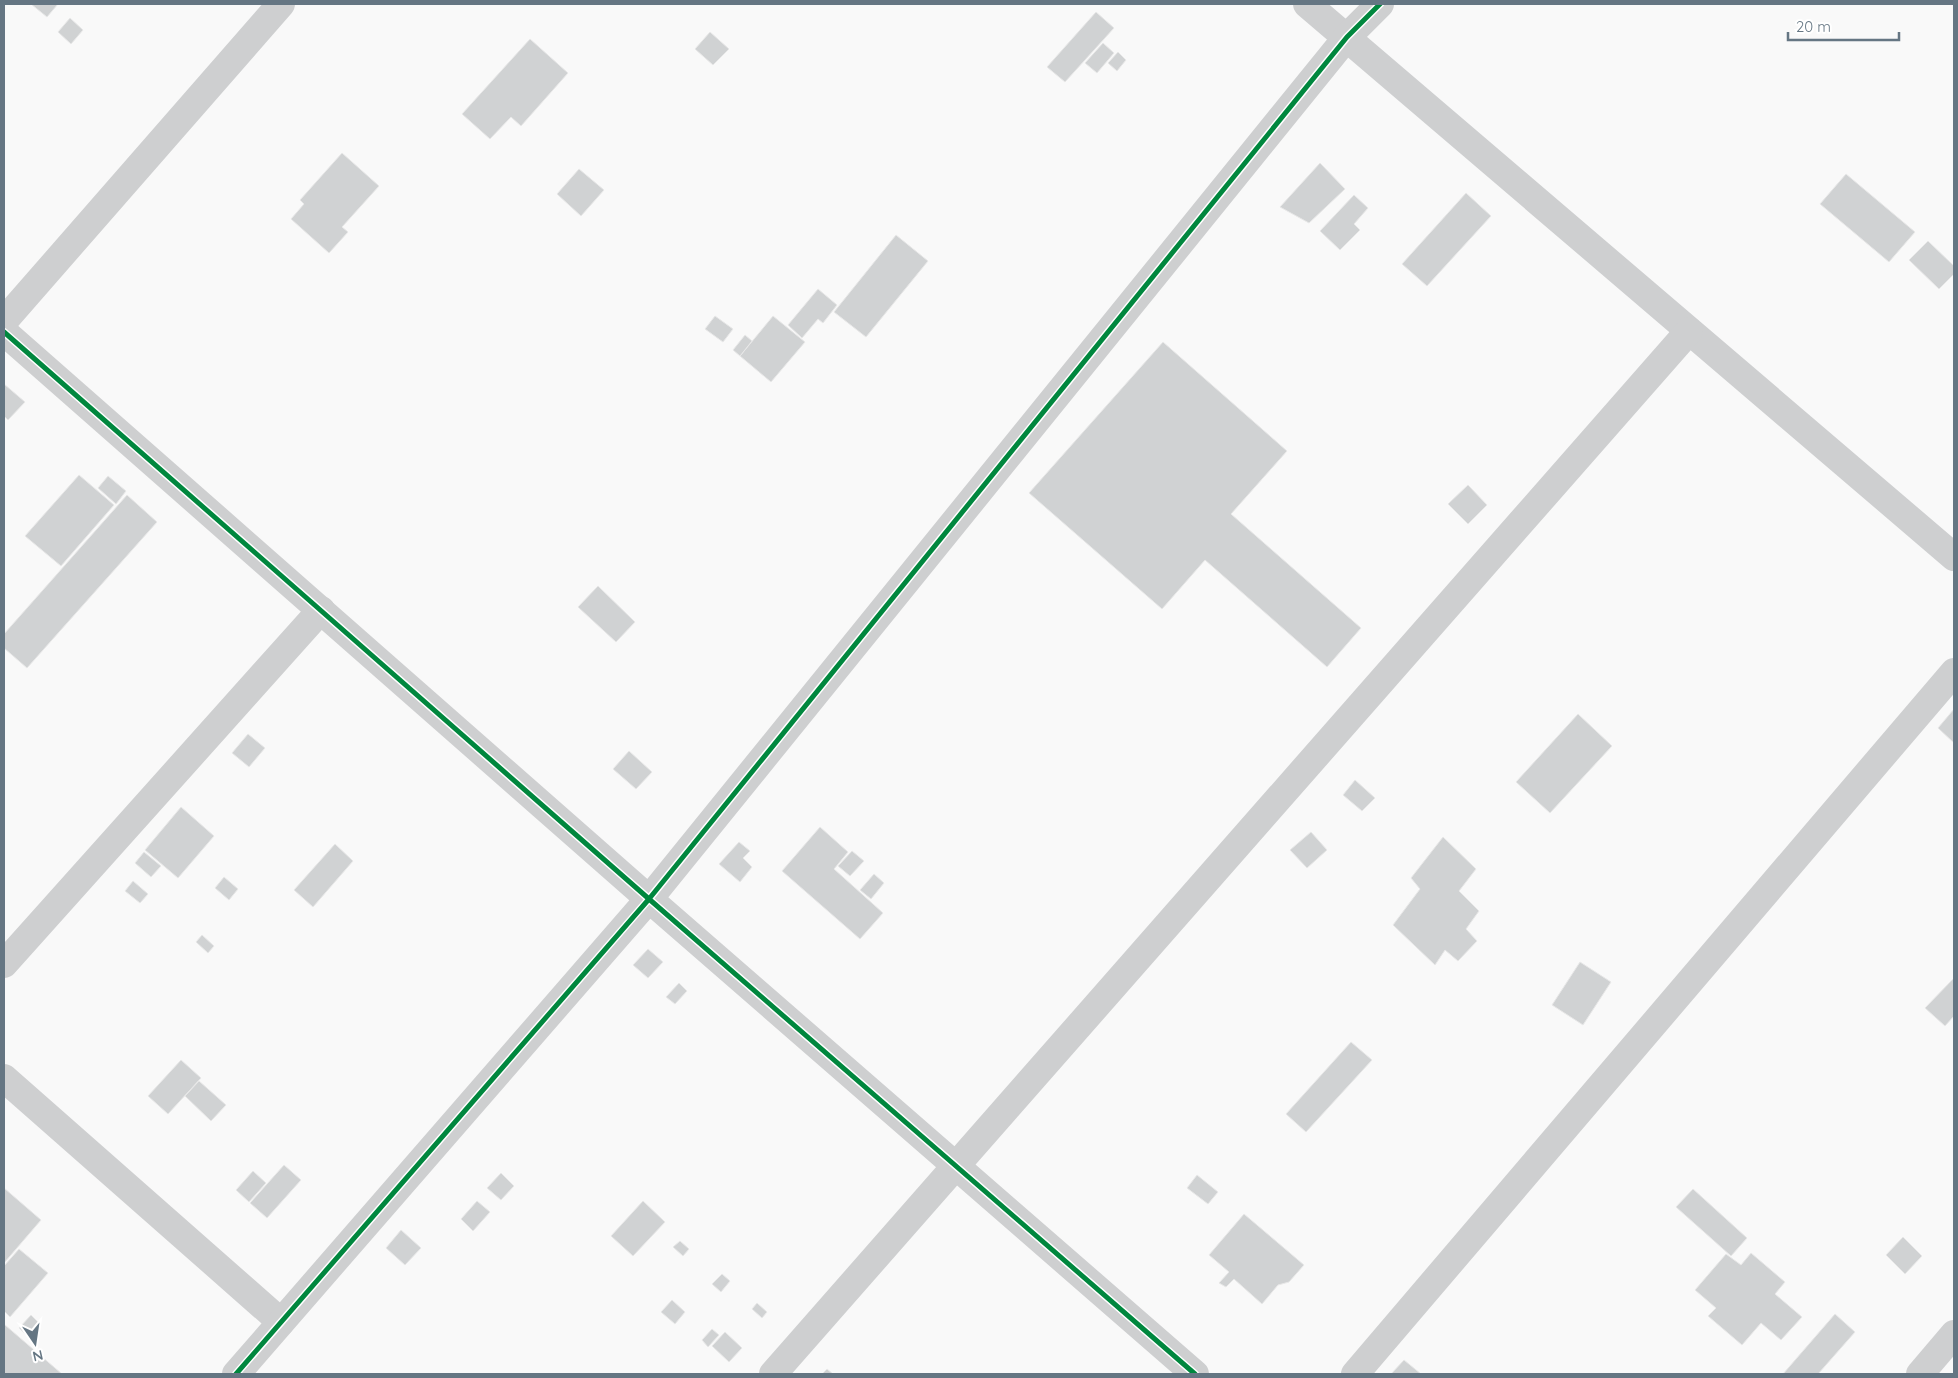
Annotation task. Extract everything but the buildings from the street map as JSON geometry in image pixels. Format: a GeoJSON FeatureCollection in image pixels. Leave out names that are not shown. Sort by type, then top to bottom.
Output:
{"type":"FeatureCollection","features":[{"type":"Feature","properties":{"kind":"street"},"geometry":{"type":"LineString","coordinates":[[4,321],[281,4]]}},
{"type":"Feature","properties":{"kind":"street"},"geometry":{"type":"LineString","coordinates":[[1307,4],[1347,36],[1954,557]]}},
{"type":"Feature","properties":{"kind":"street"},"geometry":{"type":"LineString","coordinates":[[236,1374],[649,899],[1347,36],[1380,4]]}},
{"type":"Feature","properties":{"kind":"street"},"geometry":{"type":"LineString","coordinates":[[773,1374],[1689,331]]}},
{"type":"Feature","properties":{"kind":"street"},"geometry":{"type":"LineString","coordinates":[[4,332],[954,1166],[1195,1374]]}},
{"type":"Feature","properties":{"kind":"street"},"geometry":{"type":"LineString","coordinates":[[4,964],[321,610]]}},
{"type":"Feature","properties":{"kind":"street"},"geometry":{"type":"LineString","coordinates":[[1355,1374],[1954,672]]}},
{"type":"Feature","properties":{"kind":"street"},"geometry":{"type":"LineString","coordinates":[[4,1078],[282,1322]]}},
{"type":"Feature","properties":{"kind":"street"},"geometry":{"type":"LineString","coordinates":[[1920,1374],[1954,1334]]}},
{"type":"Feature","properties":{"kind":"cycle path"},"geometry":{"type":"LineString","coordinates":[[236,1374],[649,899],[1347,37],[1380,4]]}},
{"type":"Feature","properties":{"kind":"cycle path"},"geometry":{"type":"LineString","coordinates":[[4,332],[649,899],[1195,1374]]}}]}
